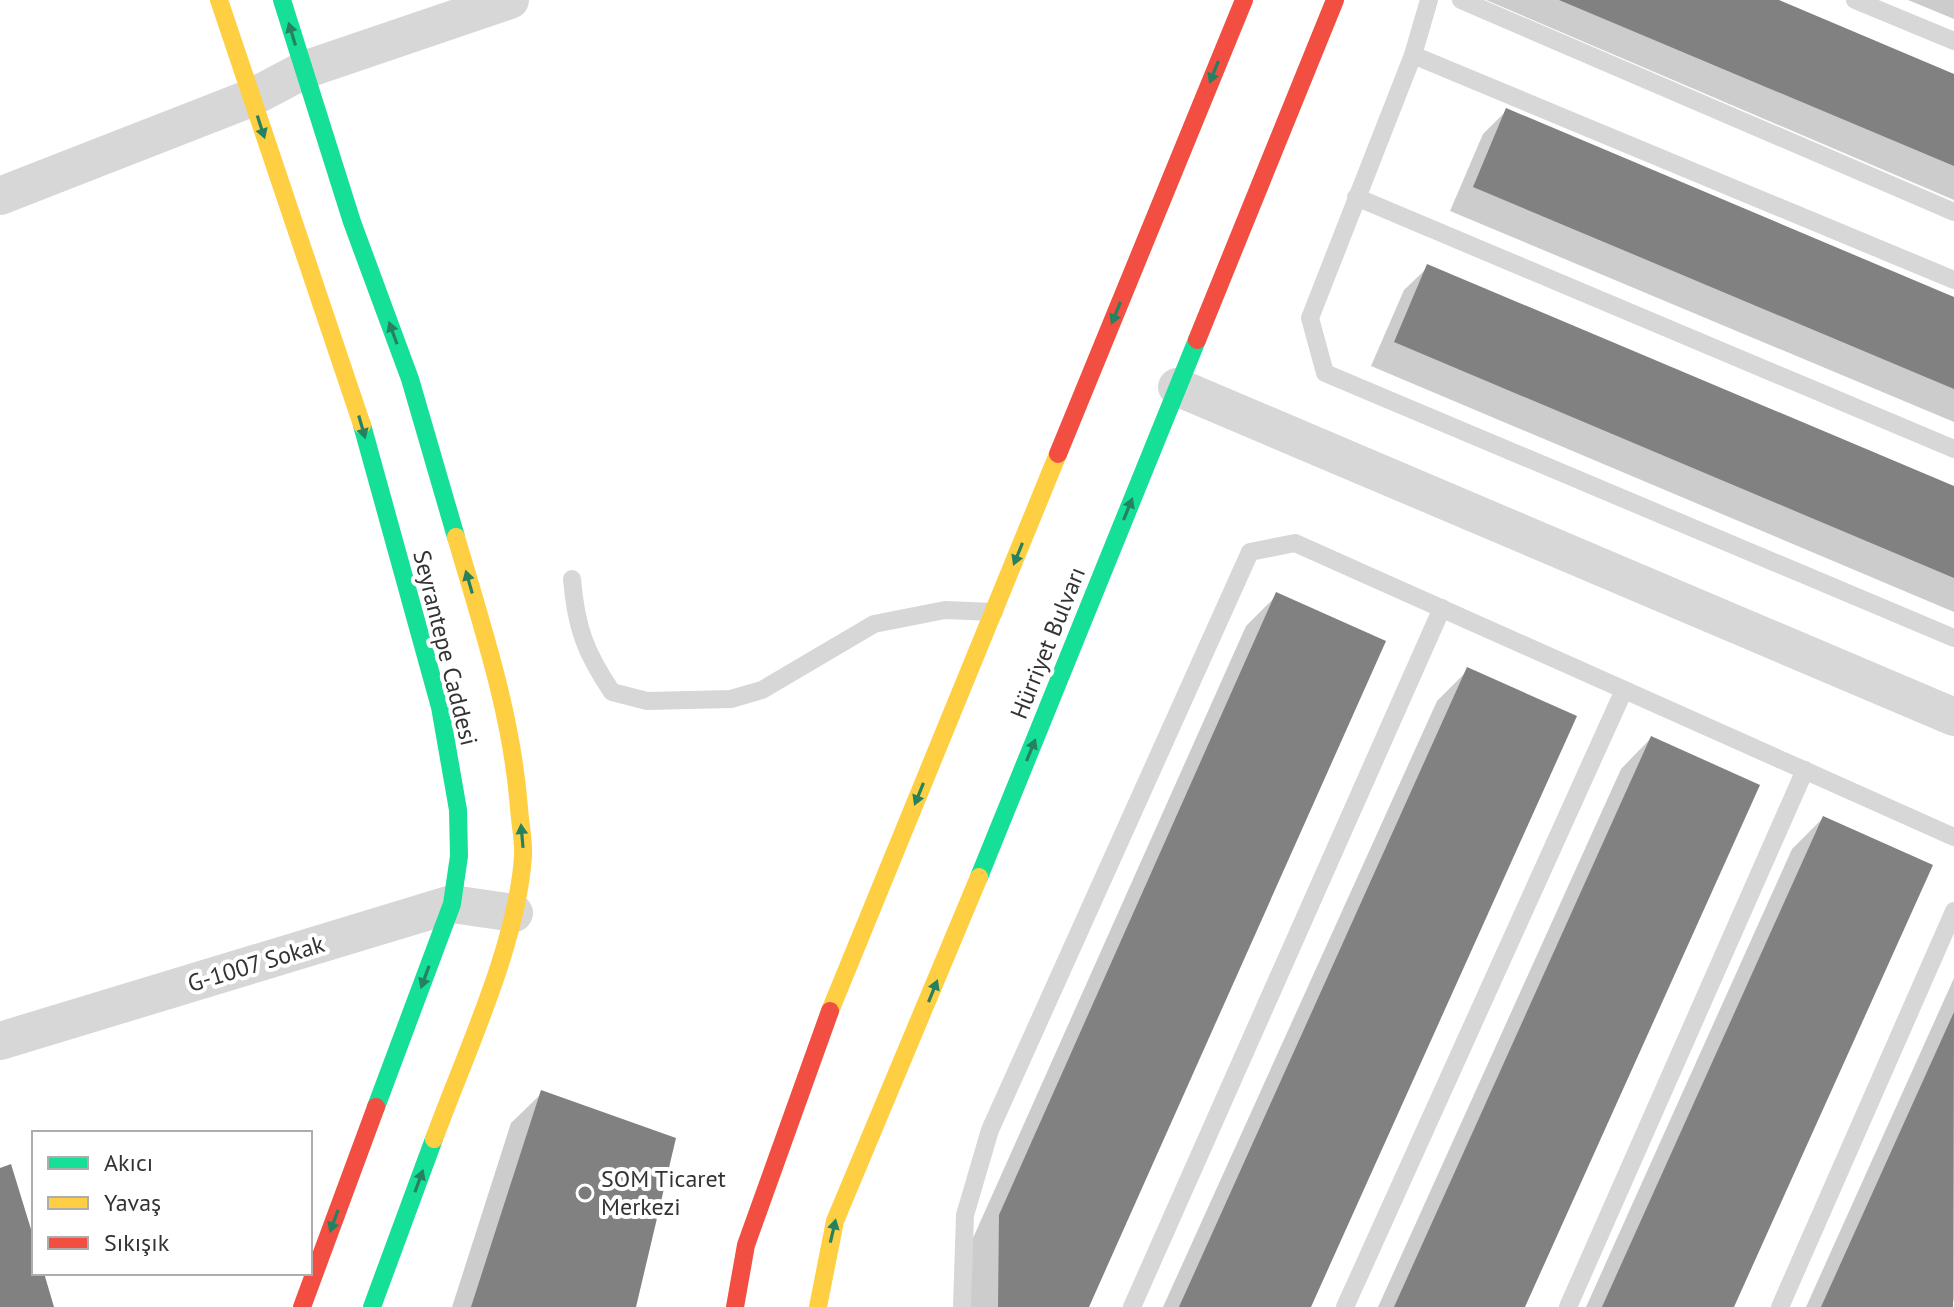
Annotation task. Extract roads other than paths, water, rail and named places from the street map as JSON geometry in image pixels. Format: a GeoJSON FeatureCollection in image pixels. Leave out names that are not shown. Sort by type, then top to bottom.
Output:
{"type":"FeatureCollection","features":[{"type":"Feature","properties":{"kind":"main road","name":"Seyrantepe Caddesi"},"geometry":{"type":"LineString","coordinates":[[219,0],[350,382],[440,707],[458,810],[459,856],[452,904],[302,1307]]}},
{"type":"Feature","properties":{"kind":"main road","name":"Seyrantepe Caddesi"},"geometry":{"type":"LineString","coordinates":[[282,0],[352,222],[410,379],[497,675],[517,781],[523,855],[514,913],[372,1307]]}},
{"type":"Feature","properties":{"kind":"main road"},"geometry":{"type":"LineString","coordinates":[[735,1307],[746,1245],[816,1046],[1244,0]]}},
{"type":"Feature","properties":{"kind":"main road","name":"Hürriyet Bulvarı"},"geometry":{"type":"LineString","coordinates":[[818,1307],[835,1221],[896,1081],[1335,0]]}},
{"type":"Feature","properties":{"kind":"street"},"geometry":{"type":"LineString","coordinates":[[0,196],[251,98],[304,70],[510,0]]}},
{"type":"Feature","properties":{"kind":"street"},"geometry":{"type":"LineString","coordinates":[[1177,387],[1954,717]]}},
{"type":"Feature","properties":{"kind":"street","name":"G-1007 Sokak"},"geometry":{"type":"LineString","coordinates":[[0,1041],[452,904],[514,913]]}},
{"type":"Feature","properties":{"kind":"lane"},"geometry":{"type":"LineString","coordinates":[[1429,0],[1413,55],[1310,318],[1325,373],[1954,638]]}},
{"type":"Feature","properties":{"kind":"lane"},"geometry":{"type":"LineString","coordinates":[[1461,0],[1954,212]]}},
{"type":"Feature","properties":{"kind":"lane"},"geometry":{"type":"LineString","coordinates":[[1855,0],[1954,41]]}},
{"type":"Feature","properties":{"kind":"lane"},"geometry":{"type":"LineString","coordinates":[[1413,55],[1954,280]]}},
{"type":"Feature","properties":{"kind":"lane"},"geometry":{"type":"LineString","coordinates":[[1356,197],[1954,449]]}},
{"type":"Feature","properties":{"kind":"lane"},"geometry":{"type":"LineString","coordinates":[[962,1307],[965,1215],[990,1130],[1250,552],[1295,543],[1954,837]]}},
{"type":"Feature","properties":{"kind":"lane"},"geometry":{"type":"LineString","coordinates":[[572,579],[576,621],[588,657],[612,692],[647,701],[731,699],[762,690],[874,624],[945,610],[994,612]]}},
{"type":"Feature","properties":{"kind":"lane"},"geometry":{"type":"LineString","coordinates":[[1132,1307],[1442,608]]}},
{"type":"Feature","properties":{"kind":"lane"},"geometry":{"type":"LineString","coordinates":[[1345,1307],[1624,690]]}},
{"type":"Feature","properties":{"kind":"lane"},"geometry":{"type":"LineString","coordinates":[[1568,1307],[1805,770]]}},
{"type":"Feature","properties":{"kind":"lane"},"geometry":{"type":"LineString","coordinates":[[1780,1307],[1954,911]]}},
{"type":"Feature","properties":{"kind":"place","name":"SOM Ticaret Merkezi"},"geometry":{"type":"Point","coordinates":[585,1193]}}]}
